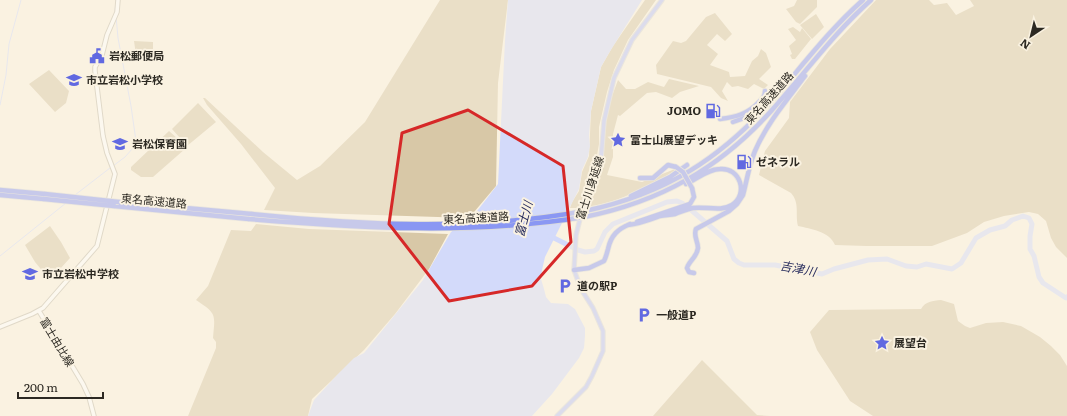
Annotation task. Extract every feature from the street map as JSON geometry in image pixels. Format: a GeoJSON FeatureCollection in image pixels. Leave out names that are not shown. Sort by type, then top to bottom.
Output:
{"type":"FeatureCollection","features":[{"type":"Feature","properties":{"kind":"highway","name":"東名高速道路"},"geometry":{"type":"LineString","coordinates":[[0,195],[119,202],[340,221],[426,224],[498,222],[585,211],[622,201],[654,190],[673,181],[700,165],[737,137],[767,106],[825,38],[863,0]]}},
{"type":"Feature","properties":{"kind":"highway","name":"東名高速道路"},"geometry":{"type":"LineString","coordinates":[[0,190],[114,206],[249,219],[369,228],[475,228],[520,225],[584,217],[628,206],[673,188],[705,169],[728,152],[752,131],[846,24],[871,0]]}},
{"type":"Feature","properties":{"kind":"highway"},"geometry":{"type":"LineString","coordinates":[[694,273],[689,272],[687,268],[697,253],[695,234],[696,229],[729,211],[741,200],[752,159],[760,140],[771,122],[823,50]]}},
{"type":"Feature","properties":{"kind":"highway"},"geometry":{"type":"LineString","coordinates":[[733,122],[750,116],[760,110],[784,86]]}},
{"type":"Feature","properties":{"kind":"highway"},"geometry":{"type":"LineString","coordinates":[[720,119],[738,116],[748,111],[764,98],[765,91]]}},
{"type":"Feature","properties":{"kind":"highway"},"geometry":{"type":"LineString","coordinates":[[574,270],[589,268],[604,261],[609,243],[613,235],[619,230],[628,225],[690,204],[694,197],[692,188],[683,172],[674,165],[668,166],[652,178],[640,178]]}},
{"type":"Feature","properties":{"kind":"highway"},"geometry":{"type":"LineString","coordinates":[[593,209],[620,200],[650,187],[670,177],[687,165]]}},
{"type":"Feature","properties":{"kind":"highway"},"geometry":{"type":"LineString","coordinates":[[628,206],[654,198],[715,170],[728,170],[737,177],[741,185],[739,198],[736,202],[724,208],[698,207],[628,225]]}},
{"type":"Feature","properties":{"kind":"main road"},"geometry":{"type":"LineString","coordinates":[[0,327],[38,311],[54,297],[91,255],[98,244],[115,174],[104,140],[94,71],[102,55],[107,35],[117,12],[118,0]]}},
{"type":"Feature","properties":{"kind":"main road","name":"富士川身延線"},"geometry":{"type":"LineString","coordinates":[[556,416],[586,387],[603,351],[603,331],[600,322],[585,297],[574,270],[576,235],[585,200],[601,159],[604,121],[614,78],[632,40],[662,0]]}},
{"type":"Feature","properties":{"kind":"main road","name":"富士由比線"},"geometry":{"type":"LineString","coordinates":[[38,311],[83,384],[89,397],[94,416]]}},
{"type":"Feature","properties":{"kind":"highlighted area"},"geometry":{"type":"Polygon","coordinates":[[[468,110],[563,166],[571,242],[532,286],[449,301],[389,224],[402,133],[468,110]]]}},
{"type":"Feature","properties":{"kind":"shaded area"},"geometry":{"type":"Polygon","coordinates":[[[440,0],[508,0],[498,83],[496,186],[469,218],[264,210],[275,188],[241,144],[207,105],[203,98],[205,98],[263,152],[297,180],[320,166],[365,122],[440,0]]]}},
{"type":"Feature","properties":{"kind":"shaded area"},"geometry":{"type":"Polygon","coordinates":[[[645,0],[656,0],[628,40],[614,70],[599,127],[599,144],[593,178],[578,208],[570,208],[579,191],[582,172],[589,156],[591,111],[601,67],[613,46],[645,0]]]}},
{"type":"Feature","properties":{"kind":"shaded area"},"geometry":{"type":"Polygon","coordinates":[[[797,0],[817,0],[817,7],[800,24],[796,22],[786,9],[794,6],[797,0]]]}},
{"type":"Feature","properties":{"kind":"shaded area"},"geometry":{"type":"Polygon","coordinates":[[[876,0],[929,0],[934,5],[947,3],[956,15],[974,6],[970,0],[1067,0],[1067,258],[1056,247],[1051,238],[1046,221],[1038,214],[1029,212],[1004,216],[984,222],[967,233],[932,246],[835,245],[829,237],[824,234],[798,226],[796,205],[794,197],[791,193],[759,175],[765,151],[789,118],[790,102],[830,49],[876,0]]]}},
{"type":"Feature","properties":{"kind":"shaded area"},"geometry":{"type":"Polygon","coordinates":[[[715,13],[732,34],[725,41],[717,34],[707,45],[718,54],[710,65],[729,72],[730,77],[745,76],[752,61],[758,56],[761,49],[766,53],[771,67],[759,79],[768,85],[764,89],[754,84],[748,89],[738,86],[732,87],[727,82],[722,91],[728,101],[721,98],[711,87],[657,74],[656,65],[673,41],[681,43],[686,41],[706,17],[715,13]]]}},
{"type":"Feature","properties":{"kind":"shaded area"},"geometry":{"type":"Polygon","coordinates":[[[816,14],[824,27],[812,39],[800,25],[816,14]]]}},
{"type":"Feature","properties":{"kind":"shaded area"},"geometry":{"type":"Polygon","coordinates":[[[793,27],[800,32],[802,28],[811,39],[795,59],[792,59],[790,55],[792,54],[789,46],[796,40],[788,29],[793,27]]]}},
{"type":"Feature","properties":{"kind":"shaded area"},"geometry":{"type":"Polygon","coordinates":[[[134,41],[153,42],[153,51],[136,55],[134,41]]]}},
{"type":"Feature","properties":{"kind":"shaded area"},"geometry":{"type":"Polygon","coordinates":[[[49,70],[69,91],[66,103],[55,112],[29,84],[49,70]]]}},
{"type":"Feature","properties":{"kind":"shaded area"},"geometry":{"type":"Polygon","coordinates":[[[669,79],[699,86],[680,92],[672,98],[656,92],[647,93],[620,116],[618,115],[613,134],[613,157],[607,175],[642,182],[675,169],[674,171],[653,183],[618,199],[594,206],[583,207],[596,183],[600,167],[606,112],[618,80],[626,89],[635,89],[648,82],[664,87],[669,79]]]}},
{"type":"Feature","properties":{"kind":"shaded area"},"geometry":{"type":"Polygon","coordinates":[[[198,103],[216,122],[187,146],[172,129],[198,103]]]}},
{"type":"Feature","properties":{"kind":"shaded area"},"geometry":{"type":"Polygon","coordinates":[[[169,131],[178,139],[185,149],[153,177],[141,177],[131,170],[131,167],[169,131]]]}},
{"type":"Feature","properties":{"kind":"shaded area"},"geometry":{"type":"Polygon","coordinates":[[[256,224],[309,229],[448,234],[429,269],[395,314],[364,350],[312,399],[308,416],[188,416],[216,348],[216,342],[213,338],[213,315],[208,308],[196,300],[208,286],[231,230],[251,231],[256,224]]]}},
{"type":"Feature","properties":{"kind":"shaded area"},"geometry":{"type":"Polygon","coordinates":[[[50,226],[70,258],[50,280],[35,262],[25,245],[50,226]]]}},
{"type":"Feature","properties":{"kind":"shaded area"},"geometry":{"type":"Polygon","coordinates":[[[941,300],[954,304],[958,321],[965,326],[970,328],[986,323],[1003,322],[1021,326],[1040,337],[1051,346],[1060,355],[1067,366],[1067,416],[873,416],[850,401],[817,350],[810,332],[829,310],[921,309],[927,303],[941,300]]]}},
{"type":"Feature","properties":{"kind":"shaded area"},"geometry":{"type":"Polygon","coordinates":[[[702,360],[757,415],[770,416],[653,416],[702,360]]]}},
{"type":"Feature","properties":{"kind":"water","name":"富士川"},"geometry":{"type":"Polygon","coordinates":[[[508,0],[642,0],[601,67],[591,111],[589,136],[590,146],[588,157],[582,170],[579,189],[545,257],[542,270],[541,279],[546,297],[551,303],[568,304],[575,309],[585,328],[584,348],[579,358],[552,394],[532,416],[308,416],[314,400],[354,358],[364,353],[423,280],[451,232],[474,215],[498,184],[508,0]]]}},
{"type":"Feature","properties":{"kind":"waterway"},"geometry":{"type":"LineString","coordinates":[[0,105],[6,75],[9,44],[21,0]]}},
{"type":"Feature","properties":{"kind":"waterway"},"geometry":{"type":"LineString","coordinates":[[115,11],[116,0]]}},
{"type":"Feature","properties":{"kind":"waterway"},"geometry":{"type":"LineString","coordinates":[[113,166],[125,157],[133,148],[136,141],[118,38],[116,16]]}},
{"type":"Feature","properties":{"kind":"waterway"},"geometry":{"type":"LineString","coordinates":[[75,195],[110,168]]}},
{"type":"Feature","properties":{"kind":"waterway","name":"吉津川"},"geometry":{"type":"LineString","coordinates":[[550,236],[578,250],[585,252],[594,251],[597,249],[605,232],[613,224],[667,202],[677,201],[690,209],[727,241],[734,259],[744,265],[775,265],[822,274],[834,269],[868,260],[887,259],[906,266],[917,267],[926,264],[952,269],[961,263],[976,238],[990,230],[1005,226],[1012,220],[1023,216],[1029,218],[1032,224],[1030,249],[1034,256],[1039,277],[1043,283],[1066,298],[1067,297]]}},
{"type":"Feature","properties":{"kind":"waterway"},"geometry":{"type":"LineString","coordinates":[[0,256],[66,203]]}},
{"type":"Feature","properties":{"kind":"place","name":"岩松郵便局"},"geometry":{"type":"Point","coordinates":[97,56]}},
{"type":"Feature","properties":{"kind":"place","name":"市立岩松小学校"},"geometry":{"type":"Point","coordinates":[74,80]}},
{"type":"Feature","properties":{"kind":"place","name":"JOMO"},"geometry":{"type":"Point","coordinates":[713,111]}},
{"type":"Feature","properties":{"kind":"place","name":"富士山展望デッキ"},"geometry":{"type":"Point","coordinates":[618,140]}},
{"type":"Feature","properties":{"kind":"place","name":"岩松保育園"},"geometry":{"type":"Point","coordinates":[120,144]}},
{"type":"Feature","properties":{"kind":"place","name":"ゼネラル"},"geometry":{"type":"Point","coordinates":[744,162]}},
{"type":"Feature","properties":{"kind":"place","name":"市立岩松中学校"},"geometry":{"type":"Point","coordinates":[30,274]}},
{"type":"Feature","properties":{"kind":"place","name":"道の駅P"},"geometry":{"type":"Point","coordinates":[565,286]}},
{"type":"Feature","properties":{"kind":"place","name":"一般道P"},"geometry":{"type":"Point","coordinates":[644,315]}},
{"type":"Feature","properties":{"kind":"place","name":"展望台"},"geometry":{"type":"Point","coordinates":[882,343]}}]}
